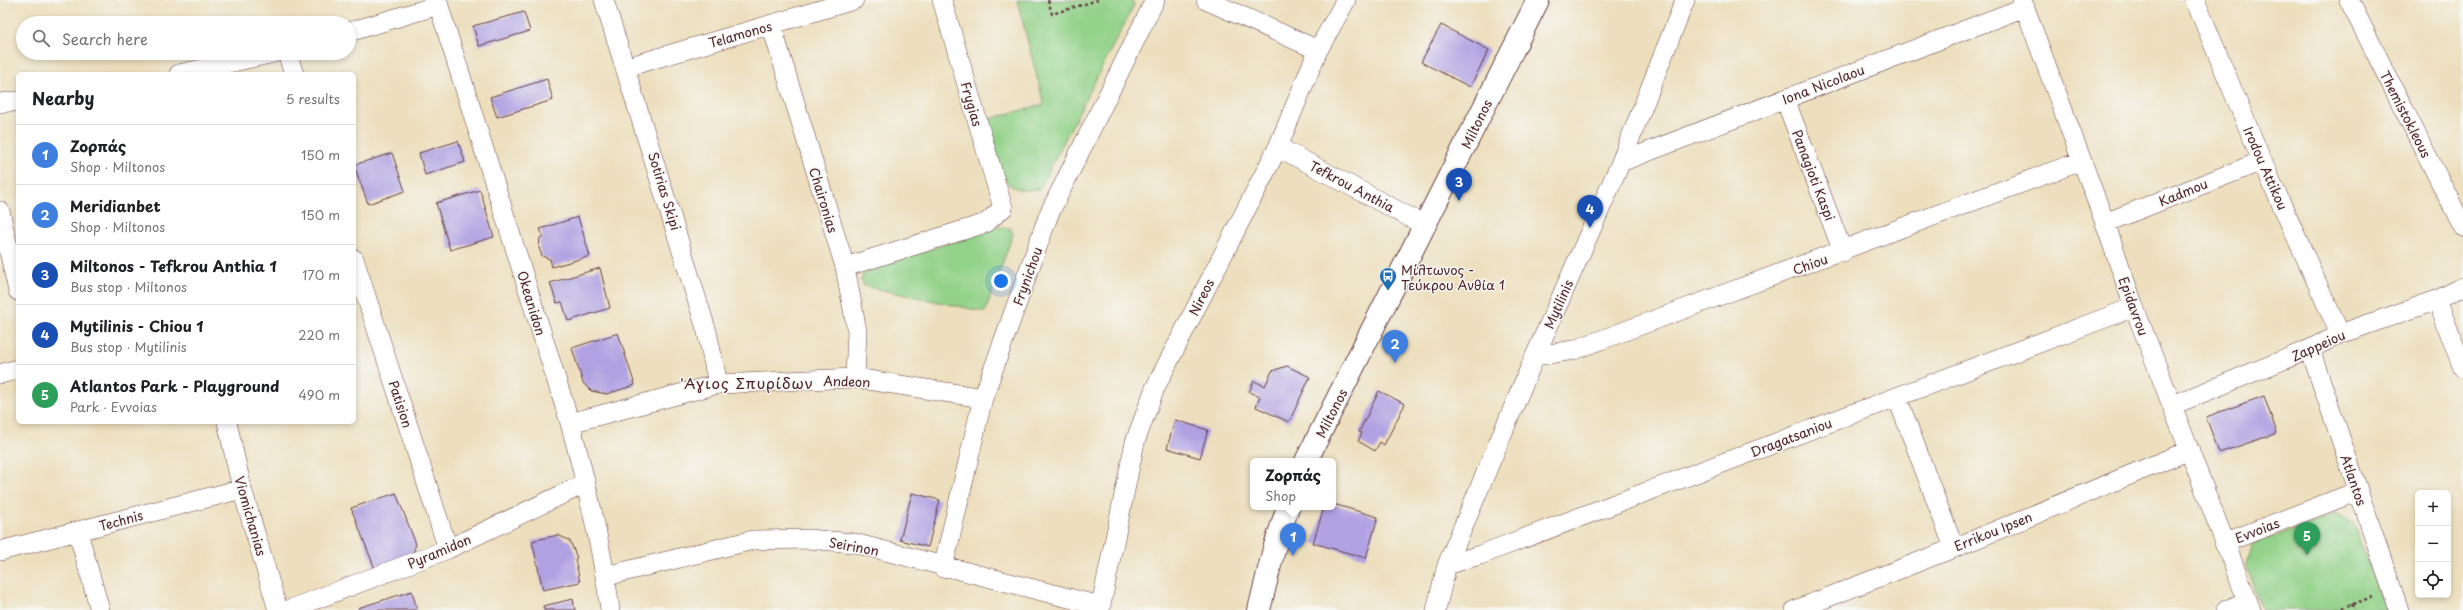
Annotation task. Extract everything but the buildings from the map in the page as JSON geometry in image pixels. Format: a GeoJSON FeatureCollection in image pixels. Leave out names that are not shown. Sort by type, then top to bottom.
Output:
{"type":"FeatureCollection","features":[{"type":"Feature","properties":{"kind":"street","name":"Sotirias Skipi"},"geometry":{"type":"LineString","coordinates":[[604,0],[627,67],[707,332],[718,384]]}},
{"type":"Feature","properties":{"kind":"street","name":"Telamonos"},"geometry":{"type":"LineString","coordinates":[[627,67],[854,0]]}},
{"type":"Feature","properties":{"kind":"street","name":"Frygias"},"geometry":{"type":"LineString","coordinates":[[845,267],[986,223],[1003,208],[942,0]]}},
{"type":"Feature","properties":{"kind":"street","name":"Frynichou"},"geometry":{"type":"LineString","coordinates":[[943,568],[983,398],[1049,214],[1155,0]]}},
{"type":"Feature","properties":{"kind":"street"},"geometry":{"type":"LineString","coordinates":[[1206,0],[1318,50]]}},
{"type":"Feature","properties":{"kind":"street","name":"Nireos"},"geometry":{"type":"LineString","coordinates":[[1100,608],[1135,442],[1155,388],[1278,147],[1318,50],[1346,0]]}},
{"type":"Feature","properties":{"kind":"street","name":"Miltonos"},"geometry":{"type":"LineString","coordinates":[[1308,458],[1426,226],[1538,0]]}},
{"type":"Feature","properties":{"kind":"street","name":"Mytilinis"},"geometry":{"type":"LineString","coordinates":[[1436,610],[1447,565],[1535,356],[1621,162],[1685,0]]}},
{"type":"Feature","properties":{"kind":"street","name":"Irodou Attikou"},"geometry":{"type":"LineString","coordinates":[[2195,0],[2262,161],[2340,334]]}},
{"type":"Feature","properties":{"kind":"street","name":"Themistokleous"},"geometry":{"type":"LineString","coordinates":[[2349,0],[2463,227]]}},
{"type":"Feature","properties":{"kind":"street"},"geometry":{"type":"LineString","coordinates":[[356,30],[438,3]]}},
{"type":"Feature","properties":{"kind":"street","name":"Okeanidon"},"geometry":{"type":"LineString","coordinates":[[438,3],[570,423],[586,483],[606,576],[610,610]]}},
{"type":"Feature","properties":{"kind":"street","name":"Iona Nicolaou"},"geometry":{"type":"LineString","coordinates":[[1621,162],[1785,99],[2023,3]]}},
{"type":"Feature","properties":{"kind":"street","name":"Epidavrou"},"geometry":{"type":"LineString","coordinates":[[2023,3],[2105,223],[2134,308],[2173,405],[2224,543],[2250,606]]}},
{"type":"Feature","properties":{"kind":"street","name":"Chaironias"},"geometry":{"type":"LineString","coordinates":[[771,24],[845,267],[857,331],[855,378]]}},
{"type":"Feature","properties":{"kind":"street"},"geometry":{"type":"LineString","coordinates":[[188,72],[242,60]]}},
{"type":"Feature","properties":{"kind":"street"},"geometry":{"type":"LineString","coordinates":[[289,60],[293,72]]}},
{"type":"Feature","properties":{"kind":"street","name":"Panagioti Kaspi"},"geometry":{"type":"LineString","coordinates":[[1785,99],[1843,252]]}},
{"type":"Feature","properties":{"kind":"street"},"geometry":{"type":"LineString","coordinates":[[0,104],[16,101]]}},
{"type":"Feature","properties":{"kind":"street","name":"Tefkrou Anthia"},"geometry":{"type":"LineString","coordinates":[[1278,147],[1426,226]]}},
{"type":"Feature","properties":{"kind":"street","name":"Chiou"},"geometry":{"type":"LineString","coordinates":[[1535,356],[1574,350],[1843,252],[2082,161]]}},
{"type":"Feature","properties":{"kind":"street","name":"Kadmou"},"geometry":{"type":"LineString","coordinates":[[2105,223],[2262,161]]}},
{"type":"Feature","properties":{"kind":"street"},"geometry":{"type":"LineString","coordinates":[[0,211],[16,283]]}},
{"type":"Feature","properties":{"kind":"street","name":"Patision"},"geometry":{"type":"LineString","coordinates":[[356,265],[448,549]]}},
{"type":"Feature","properties":{"kind":"street","name":"Zappeiou"},"geometry":{"type":"LineString","coordinates":[[2173,405],[2310,349],[2340,334],[2437,300],[2463,287]]}},
{"type":"Feature","properties":{"kind":"street"},"geometry":{"type":"LineString","coordinates":[[2437,300],[2463,368]]}},
{"type":"Feature","properties":{"kind":"street","name":"Dragatsaniou"},"geometry":{"type":"LineString","coordinates":[[1447,565],[1480,556],[2134,308]]}},
{"type":"Feature","properties":{"kind":"street","name":"Atlantos"},"geometry":{"type":"LineString","coordinates":[[2310,349],[2399,610]]}},
{"type":"Feature","properties":{"kind":"street"},"geometry":{"type":"LineString","coordinates":[[0,374],[16,370]]}},
{"type":"Feature","properties":{"kind":"street","name":"Andeon"},"geometry":{"type":"LineString","coordinates":[[570,423],[718,384],[855,378],[983,398]]}},
{"type":"Feature","properties":{"kind":"street"},"geometry":{"type":"LineString","coordinates":[[1897,397],[1954,548]]}},
{"type":"Feature","properties":{"kind":"street","name":"Viomichanias"},"geometry":{"type":"LineString","coordinates":[[227,424],[242,489],[278,610]]}},
{"type":"Feature","properties":{"kind":"street","name":"Errikou Ipsen"},"geometry":{"type":"LineString","coordinates":[[1795,610],[1954,548],[2190,450]]}},
{"type":"Feature","properties":{"kind":"street","name":"Pyramidon"},"geometry":{"type":"LineString","coordinates":[[288,610],[448,549],[586,483]]}},
{"type":"Feature","properties":{"kind":"street","name":"Technis"},"geometry":{"type":"LineString","coordinates":[[0,551],[242,489]]}},
{"type":"Feature","properties":{"kind":"street","name":"Evvoias"},"geometry":{"type":"LineString","coordinates":[[2224,543],[2358,491]]}},
{"type":"Feature","properties":{"kind":"street"},"geometry":{"type":"LineString","coordinates":[[1259,610],[1274,549],[1287,510]]}},
{"type":"Feature","properties":{"kind":"street"},"geometry":{"type":"LineString","coordinates":[[78,532],[100,610]]}},
{"type":"Feature","properties":{"kind":"street","name":"Seirinon"},"geometry":{"type":"LineString","coordinates":[[606,576],[753,540],[808,539],[854,543],[943,568],[1100,608]]}},
{"type":"Feature","properties":{"kind":"street"},"geometry":{"type":"LineString","coordinates":[[2226,610],[2250,606]]}},
{"type":"Feature","properties":{"kind":"path"},"geometry":{"type":"LineString","coordinates":[[1048,0],[1052,14],[1098,0]]}},
{"type":"Feature","properties":{"kind":"path"},"geometry":{"type":"LineString","coordinates":[[2336,610],[2392,590]]}},
{"type":"Feature","properties":{"kind":"path"},"geometry":{"type":"LineString","coordinates":[[2352,604],[2354,610]]}},
{"type":"Feature","properties":{"kind":"green space"},"geometry":{"type":"Polygon","coordinates":[[[1017,0],[1132,0],[1134,5],[1039,190],[1021,190],[1011,186],[1007,181],[999,165],[986,120],[1044,104],[1017,0]]]}},
{"type":"Feature","properties":{"kind":"green space"},"geometry":{"type":"Polygon","coordinates":[[[995,227],[1010,228],[1013,234],[985,312],[864,286],[861,280],[865,272],[995,227]]]}},
{"type":"Feature","properties":{"kind":"green space"},"geometry":{"type":"Polygon","coordinates":[[[2336,514],[2353,523],[2386,610],[2262,610],[2246,565],[2251,545],[2336,514]]]}},
{"type":"Feature","properties":{"kind":"place","name":"Miltonos - Tefkrou Anthia 1"},"geometry":{"type":"Point","coordinates":[1459,201]}},
{"type":"Feature","properties":{"kind":"place","name":"Mytilinis - Chiou 1"},"geometry":{"type":"Point","coordinates":[1590,228]}},
{"type":"Feature","properties":{"kind":"place","name":"Μίλτωνος - Τεύκρου Ανθία 1"},"geometry":{"type":"Point","coordinates":[1388,291]}},
{"type":"Feature","properties":{"kind":"place","name":"Meridianbet"},"geometry":{"type":"Point","coordinates":[1395,363]}},
{"type":"Feature","properties":{"kind":"place","name":"Atlantos Park - Playground"},"geometry":{"type":"Point","coordinates":[2307,555]}},
{"type":"Feature","properties":{"kind":"place","name":"Ζορπάς"},"geometry":{"type":"Point","coordinates":[1293,556]}},
{"type":"Feature","properties":{"kind":"district","name":"'Αγιος Σπυρίδων"},"geometry":{"type":"Point","coordinates":[747,382]}}]}
